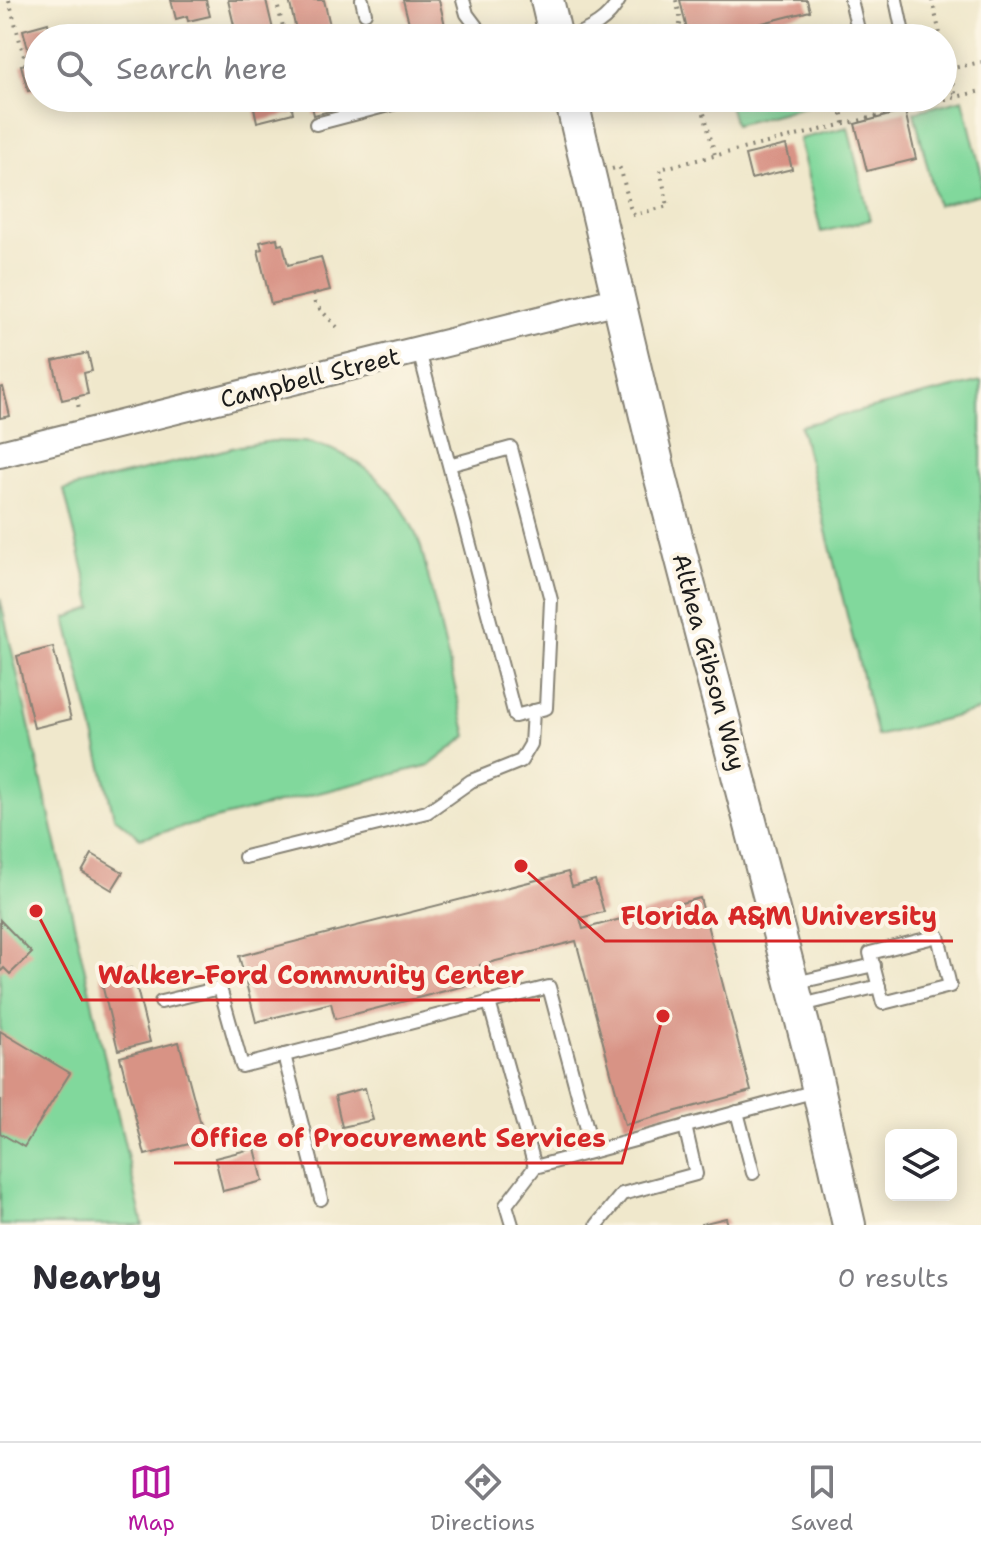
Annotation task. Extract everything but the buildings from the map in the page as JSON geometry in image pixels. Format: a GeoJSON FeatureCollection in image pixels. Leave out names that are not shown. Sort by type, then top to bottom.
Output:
{"type":"FeatureCollection","features":[{"type":"Feature","properties":{"kind":"street"},"geometry":{"type":"LineString","coordinates":[[547,0],[553,24]]}},
{"type":"Feature","properties":{"kind":"street","name":"Althea Gibson Way"},"geometry":{"type":"LineString","coordinates":[[574,112],[659,471],[819,1090],[849,1225]]}},
{"type":"Feature","properties":{"kind":"street","name":"Campbell Street"},"geometry":{"type":"LineString","coordinates":[[0,454],[619,300]]}},
{"type":"Feature","properties":{"kind":"lane"},"geometry":{"type":"LineString","coordinates":[[362,0],[365,13]]}},
{"type":"Feature","properties":{"kind":"lane"},"geometry":{"type":"LineString","coordinates":[[463,0],[467,14],[474,24]]}},
{"type":"Feature","properties":{"kind":"lane"},"geometry":{"type":"LineString","coordinates":[[599,24],[612,14],[619,0]]}},
{"type":"Feature","properties":{"kind":"lane"},"geometry":{"type":"LineString","coordinates":[[851,0],[857,24]]}},
{"type":"Feature","properties":{"kind":"lane"},"geometry":{"type":"LineString","coordinates":[[896,0],[901,24]]}},
{"type":"Feature","properties":{"kind":"lane"},"geometry":{"type":"LineString","coordinates":[[316,124],[362,112]]}},
{"type":"Feature","properties":{"kind":"lane"},"geometry":{"type":"LineString","coordinates":[[419,351],[515,716],[546,708],[551,600],[511,448],[449,465]]}},
{"type":"Feature","properties":{"kind":"lane"},"geometry":{"type":"LineString","coordinates":[[245,857],[427,812],[471,781],[521,761],[531,744],[533,711]]}},
{"type":"Feature","properties":{"kind":"lane"},"geometry":{"type":"LineString","coordinates":[[938,936],[950,986],[883,1003],[879,986],[870,953],[938,936]]}},
{"type":"Feature","properties":{"kind":"lane"},"geometry":{"type":"LineString","coordinates":[[795,995],[874,965]]}},
{"type":"Feature","properties":{"kind":"lane"},"geometry":{"type":"LineString","coordinates":[[795,995],[879,986]]}},
{"type":"Feature","properties":{"kind":"lane"},"geometry":{"type":"LineString","coordinates":[[161,1002],[220,988],[242,1066],[549,987],[593,1151]]}},
{"type":"Feature","properties":{"kind":"lane"},"geometry":{"type":"LineString","coordinates":[[489,1002],[535,1167]]}},
{"type":"Feature","properties":{"kind":"lane"},"geometry":{"type":"LineString","coordinates":[[284,1055],[321,1199]]}},
{"type":"Feature","properties":{"kind":"lane"},"geometry":{"type":"LineString","coordinates":[[512,1225],[506,1205],[535,1167],[819,1090]]}},
{"type":"Feature","properties":{"kind":"lane"},"geometry":{"type":"LineString","coordinates":[[737,1112],[753,1173]]}},
{"type":"Feature","properties":{"kind":"lane"},"geometry":{"type":"LineString","coordinates":[[597,1225],[622,1194],[696,1174],[685,1126]]}},
{"type":"Feature","properties":{"kind":"path"},"geometry":{"type":"LineString","coordinates":[[9,0],[24,56]]}},
{"type":"Feature","properties":{"kind":"path"},"geometry":{"type":"LineString","coordinates":[[276,0],[282,24]]}},
{"type":"Feature","properties":{"kind":"path"},"geometry":{"type":"LineString","coordinates":[[676,0],[680,24]]}},
{"type":"Feature","properties":{"kind":"path"},"geometry":{"type":"LineString","coordinates":[[932,0],[938,24]]}},
{"type":"Feature","properties":{"kind":"path"},"geometry":{"type":"LineString","coordinates":[[957,67],[981,62]]}},
{"type":"Feature","properties":{"kind":"path"},"geometry":{"type":"LineString","coordinates":[[957,97],[981,91]]}},
{"type":"Feature","properties":{"kind":"path"},"geometry":{"type":"LineString","coordinates":[[704,112],[715,155]]}},
{"type":"Feature","properties":{"kind":"path"},"geometry":{"type":"LineString","coordinates":[[841,112],[844,124]]}},
{"type":"Feature","properties":{"kind":"path"},"geometry":{"type":"LineString","coordinates":[[608,171],[619,167],[621,170],[634,215],[668,206],[660,169],[894,112]]}},
{"type":"Feature","properties":{"kind":"path"},"geometry":{"type":"LineString","coordinates":[[313,294],[315,304],[338,328]]}},
{"type":"Feature","properties":{"kind":"green space"},"geometry":{"type":"Polygon","coordinates":[[[963,99],[981,172],[981,194],[937,205],[914,112],[957,112],[957,101],[963,99]]]}},
{"type":"Feature","properties":{"kind":"green space"},"geometry":{"type":"Polygon","coordinates":[[[731,112],[784,112],[735,125],[731,112]]]}},
{"type":"Feature","properties":{"kind":"green space"},"geometry":{"type":"Polygon","coordinates":[[[848,127],[870,220],[821,232],[799,139],[848,127]]]}},
{"type":"Feature","properties":{"kind":"green space"},"geometry":{"type":"Polygon","coordinates":[[[981,381],[981,710],[877,736],[800,426],[981,381]]]}},
{"type":"Feature","properties":{"kind":"green space"},"geometry":{"type":"Polygon","coordinates":[[[273,441],[311,443],[349,457],[380,480],[404,511],[421,547],[467,736],[430,765],[140,838],[114,817],[66,618],[93,608],[64,490],[240,446],[273,441]]]}},
{"type":"Feature","properties":{"kind":"green space"},"geometry":{"type":"Polygon","coordinates":[[[0,598],[143,1225],[0,1225],[0,598]]]}},
{"type":"Feature","properties":{"kind":"place","name":"Florida A&M University"},"geometry":{"type":"Point","coordinates":[521,866]}},
{"type":"Feature","properties":{"kind":"place","name":"Walker-Ford Community Center"},"geometry":{"type":"Point","coordinates":[36,911]}},
{"type":"Feature","properties":{"kind":"place","name":"Office of Procurement Services"},"geometry":{"type":"Point","coordinates":[663,1016]}}]}
